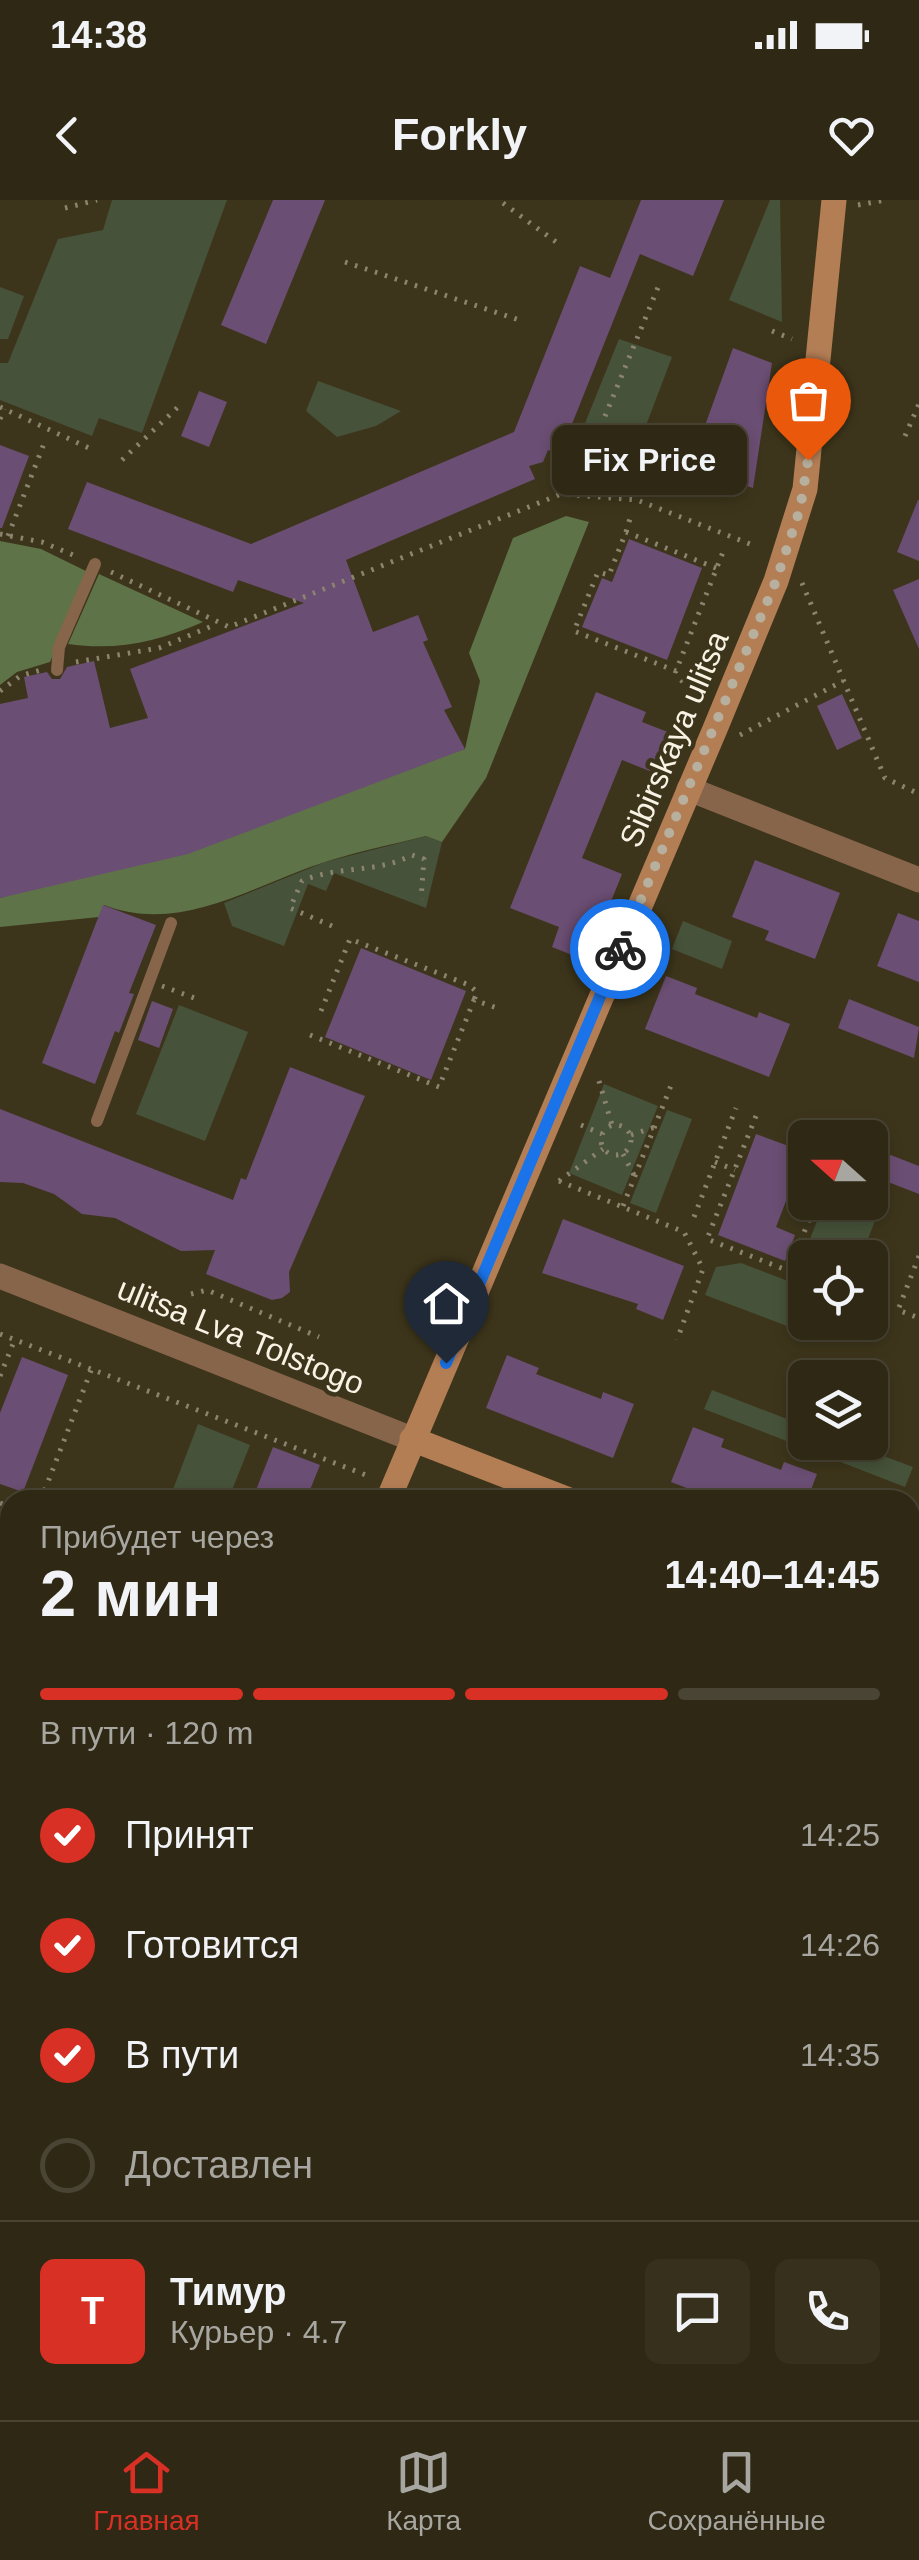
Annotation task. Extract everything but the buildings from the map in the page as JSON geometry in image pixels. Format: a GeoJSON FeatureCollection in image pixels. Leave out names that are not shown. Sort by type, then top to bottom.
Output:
{"type":"FeatureCollection","features":[{"type":"Feature","properties":{"kind":"main road","name":"Sibirskaya ulitsa"},"geometry":{"type":"LineString","coordinates":[[392,1490],[776,581],[805,489],[846,203]]}},
{"type":"Feature","properties":{"kind":"main road","name":"ulitsa Lva Tolstogo"},"geometry":{"type":"LineString","coordinates":[[412,1440],[544,1490]]}},
{"type":"Feature","properties":{"kind":"street"},"geometry":{"type":"LineString","coordinates":[[690,789],[919,880]]}},
{"type":"Feature","properties":{"kind":"street","name":"ulitsa Lva Tolstogo"},"geometry":{"type":"LineString","coordinates":[[0,1276],[412,1440]]}},
{"type":"Feature","properties":{"kind":"lane"},"geometry":{"type":"LineString","coordinates":[[56,668],[59,647],[95,564]]}},
{"type":"Feature","properties":{"kind":"lane"},"geometry":{"type":"LineString","coordinates":[[98,1121],[171,923]]}},
{"type":"Feature","properties":{"kind":"path"},"geometry":{"type":"LineString","coordinates":[[64,208],[97,200]]}},
{"type":"Feature","properties":{"kind":"path"},"geometry":{"type":"LineString","coordinates":[[846,203],[886,200]]}},
{"type":"Feature","properties":{"kind":"path"},"geometry":{"type":"LineString","coordinates":[[503,203],[556,242]]}},
{"type":"Feature","properties":{"kind":"path"},"geometry":{"type":"LineString","coordinates":[[345,262],[522,321]]}},
{"type":"Feature","properties":{"kind":"path"},"geometry":{"type":"LineString","coordinates":[[576,495],[659,285]]}},
{"type":"Feature","properties":{"kind":"path"},"geometry":{"type":"LineString","coordinates":[[772,331],[792,339]]}},
{"type":"Feature","properties":{"kind":"path"},"geometry":{"type":"LineString","coordinates":[[905,436],[919,404]]}},
{"type":"Feature","properties":{"kind":"path"},"geometry":{"type":"LineString","coordinates":[[122,460],[178,406]]}},
{"type":"Feature","properties":{"kind":"path"},"geometry":{"type":"LineString","coordinates":[[0,418],[2,408],[92,449]]}},
{"type":"Feature","properties":{"kind":"path"},"geometry":{"type":"LineString","coordinates":[[45,440],[4,535],[42,542],[230,628],[561,494],[637,500],[750,542]]}},
{"type":"Feature","properties":{"kind":"path"},"geometry":{"type":"LineString","coordinates":[[631,515],[609,575],[598,572],[574,631],[676,672],[723,552]]}},
{"type":"Feature","properties":{"kind":"path"},"geometry":{"type":"LineString","coordinates":[[626,532],[716,568]]}},
{"type":"Feature","properties":{"kind":"path"},"geometry":{"type":"LineString","coordinates":[[800,579],[884,778],[917,792]]}},
{"type":"Feature","properties":{"kind":"path"},"geometry":{"type":"LineString","coordinates":[[0,691],[20,676],[159,648],[218,624]]}},
{"type":"Feature","properties":{"kind":"path"},"geometry":{"type":"LineString","coordinates":[[681,680],[701,701]]}},
{"type":"Feature","properties":{"kind":"path"},"geometry":{"type":"LineString","coordinates":[[736,737],[843,680]]}},
{"type":"Feature","properties":{"kind":"path"},"geometry":{"type":"LineString","coordinates":[[332,926],[290,908],[302,881],[328,870],[390,867],[412,856],[424,858],[421,899]]}},
{"type":"Feature","properties":{"kind":"path"},"geometry":{"type":"LineString","coordinates":[[310,1035],[439,1087],[477,992],[469,984],[350,939],[321,1011]]}},
{"type":"Feature","properties":{"kind":"path"},"geometry":{"type":"LineString","coordinates":[[149,981],[197,999]]}},
{"type":"Feature","properties":{"kind":"path"},"geometry":{"type":"LineString","coordinates":[[474,1000],[500,1009]]}},
{"type":"Feature","properties":{"kind":"path"},"geometry":{"type":"LineString","coordinates":[[599,1080],[612,1125]]}},
{"type":"Feature","properties":{"kind":"path"},"geometry":{"type":"LineString","coordinates":[[623,1207],[672,1084]]}},
{"type":"Feature","properties":{"kind":"path"},"geometry":{"type":"LineString","coordinates":[[694,1218],[736,1108]]}},
{"type":"Feature","properties":{"kind":"path"},"geometry":{"type":"LineString","coordinates":[[756,1116],[707,1239],[789,1271],[809,1220]]}},
{"type":"Feature","properties":{"kind":"path"},"geometry":{"type":"LineString","coordinates":[[602,1134],[612,1125]]}},
{"type":"Feature","properties":{"kind":"path"},"geometry":{"type":"LineString","coordinates":[[612,1125],[625,1127],[630,1134],[631,1143],[623,1154]]}},
{"type":"Feature","properties":{"kind":"path"},"geometry":{"type":"LineString","coordinates":[[581,1126],[602,1134]]}},
{"type":"Feature","properties":{"kind":"path"},"geometry":{"type":"LineString","coordinates":[[630,1134],[655,1126]]}},
{"type":"Feature","properties":{"kind":"path"},"geometry":{"type":"LineString","coordinates":[[602,1134],[603,1149]]}},
{"type":"Feature","properties":{"kind":"path"},"geometry":{"type":"LineString","coordinates":[[603,1149],[610,1154],[623,1154]]}},
{"type":"Feature","properties":{"kind":"path"},"geometry":{"type":"LineString","coordinates":[[603,1149],[559,1181],[684,1232],[703,1269],[676,1340]]}},
{"type":"Feature","properties":{"kind":"path"},"geometry":{"type":"LineString","coordinates":[[623,1154],[635,1177]]}},
{"type":"Feature","properties":{"kind":"path"},"geometry":{"type":"LineString","coordinates":[[715,1162],[735,1170]]}},
{"type":"Feature","properties":{"kind":"path"},"geometry":{"type":"LineString","coordinates":[[919,1256],[898,1310],[919,1318]]}},
{"type":"Feature","properties":{"kind":"path"},"geometry":{"type":"LineString","coordinates":[[191,1294],[207,1290],[319,1336]]}},
{"type":"Feature","properties":{"kind":"path"},"geometry":{"type":"LineString","coordinates":[[0,1334],[371,1478]]}},
{"type":"Feature","properties":{"kind":"path"},"geometry":{"type":"LineString","coordinates":[[0,1376],[14,1339]]}},
{"type":"Feature","properties":{"kind":"path"},"geometry":{"type":"LineString","coordinates":[[44,1490],[92,1368]]}},
{"type":"Feature","properties":{"kind":"green space"},"geometry":{"type":"Polygon","coordinates":[[[112,200],[227,200],[142,433],[99,418],[92,436],[0,400],[0,363],[8,363],[58,239],[103,230],[112,200]]]}},
{"type":"Feature","properties":{"kind":"green space"},"geometry":{"type":"Polygon","coordinates":[[[770,200],[780,200],[782,322],[729,300],[770,200]]]}},
{"type":"Feature","properties":{"kind":"green space"},"geometry":{"type":"Polygon","coordinates":[[[0,287],[24,296],[8,339],[0,339],[0,287]]]}},
{"type":"Feature","properties":{"kind":"green space"},"geometry":{"type":"Polygon","coordinates":[[[619,339],[672,357],[623,486],[560,485],[619,339]]]}},
{"type":"Feature","properties":{"kind":"green space"},"geometry":{"type":"Polygon","coordinates":[[[318,381],[401,411],[376,426],[337,437],[306,411],[318,381]]]}},
{"type":"Feature","properties":{"kind":"green space"},"geometry":{"type":"Polygon","coordinates":[[[566,516],[589,522],[486,778],[442,842],[426,836],[352,854],[190,910],[133,913],[104,905],[99,917],[0,927],[0,898],[465,749],[480,681],[469,653],[513,538],[566,516]]]}},
{"type":"Feature","properties":{"kind":"green space"},"geometry":{"type":"Polygon","coordinates":[[[0,541],[41,549],[88,572],[50,662],[17,672],[0,685],[0,541]]]}},
{"type":"Feature","properties":{"kind":"green space"},"geometry":{"type":"Polygon","coordinates":[[[99,574],[203,622],[137,643],[68,644],[99,574]]]}},
{"type":"Feature","properties":{"kind":"green space"},"geometry":{"type":"Polygon","coordinates":[[[427,836],[442,842],[426,908],[334,873],[326,891],[308,884],[284,946],[232,926],[224,903],[325,862],[427,836]]]}},
{"type":"Feature","properties":{"kind":"green space"},"geometry":{"type":"Polygon","coordinates":[[[683,921],[732,941],[722,969],[672,949],[683,921]]]}},
{"type":"Feature","properties":{"kind":"green space"},"geometry":{"type":"Polygon","coordinates":[[[179,1005],[248,1032],[205,1141],[136,1114],[179,1005]]]}},
{"type":"Feature","properties":{"kind":"green space"},"geometry":{"type":"Polygon","coordinates":[[[604,1084],[658,1106],[622,1195],[569,1173],[604,1084]]]}},
{"type":"Feature","properties":{"kind":"green space"},"geometry":{"type":"Polygon","coordinates":[[[667,1110],[692,1119],[656,1213],[630,1203],[667,1110]]]}},
{"type":"Feature","properties":{"kind":"green space"},"geometry":{"type":"Polygon","coordinates":[[[817,1220],[875,1220],[868,1240],[810,1240],[817,1220]]]}},
{"type":"Feature","properties":{"kind":"green space"},"geometry":{"type":"Polygon","coordinates":[[[741,1263],[788,1281],[788,1326],[705,1295],[716,1267],[741,1263]]]}},
{"type":"Feature","properties":{"kind":"green space"},"geometry":{"type":"Polygon","coordinates":[[[712,1390],[788,1419],[788,1442],[704,1409],[712,1390]]]}},
{"type":"Feature","properties":{"kind":"green space"},"geometry":{"type":"Polygon","coordinates":[[[198,1424],[250,1445],[232,1490],[173,1490],[198,1424]]]}},
{"type":"Feature","properties":{"kind":"green space"},"geometry":{"type":"Polygon","coordinates":[[[888,1458],[913,1467],[905,1487],[835,1460],[888,1458]]]}},
{"type":"Feature","properties":{"kind":"way so far"},"geometry":{"type":"LineString","coordinates":[[620,949],[776,581],[800,509],[808,460]]}},
{"type":"Feature","properties":{"kind":"place","name":"Fix Price"},"geometry":{"type":"Point","coordinates":[808,460]}},
{"type":"Feature","properties":{"kind":"route"},"geometry":{"type":"LineString","coordinates":[[446,1363],[620,949]]}}]}
